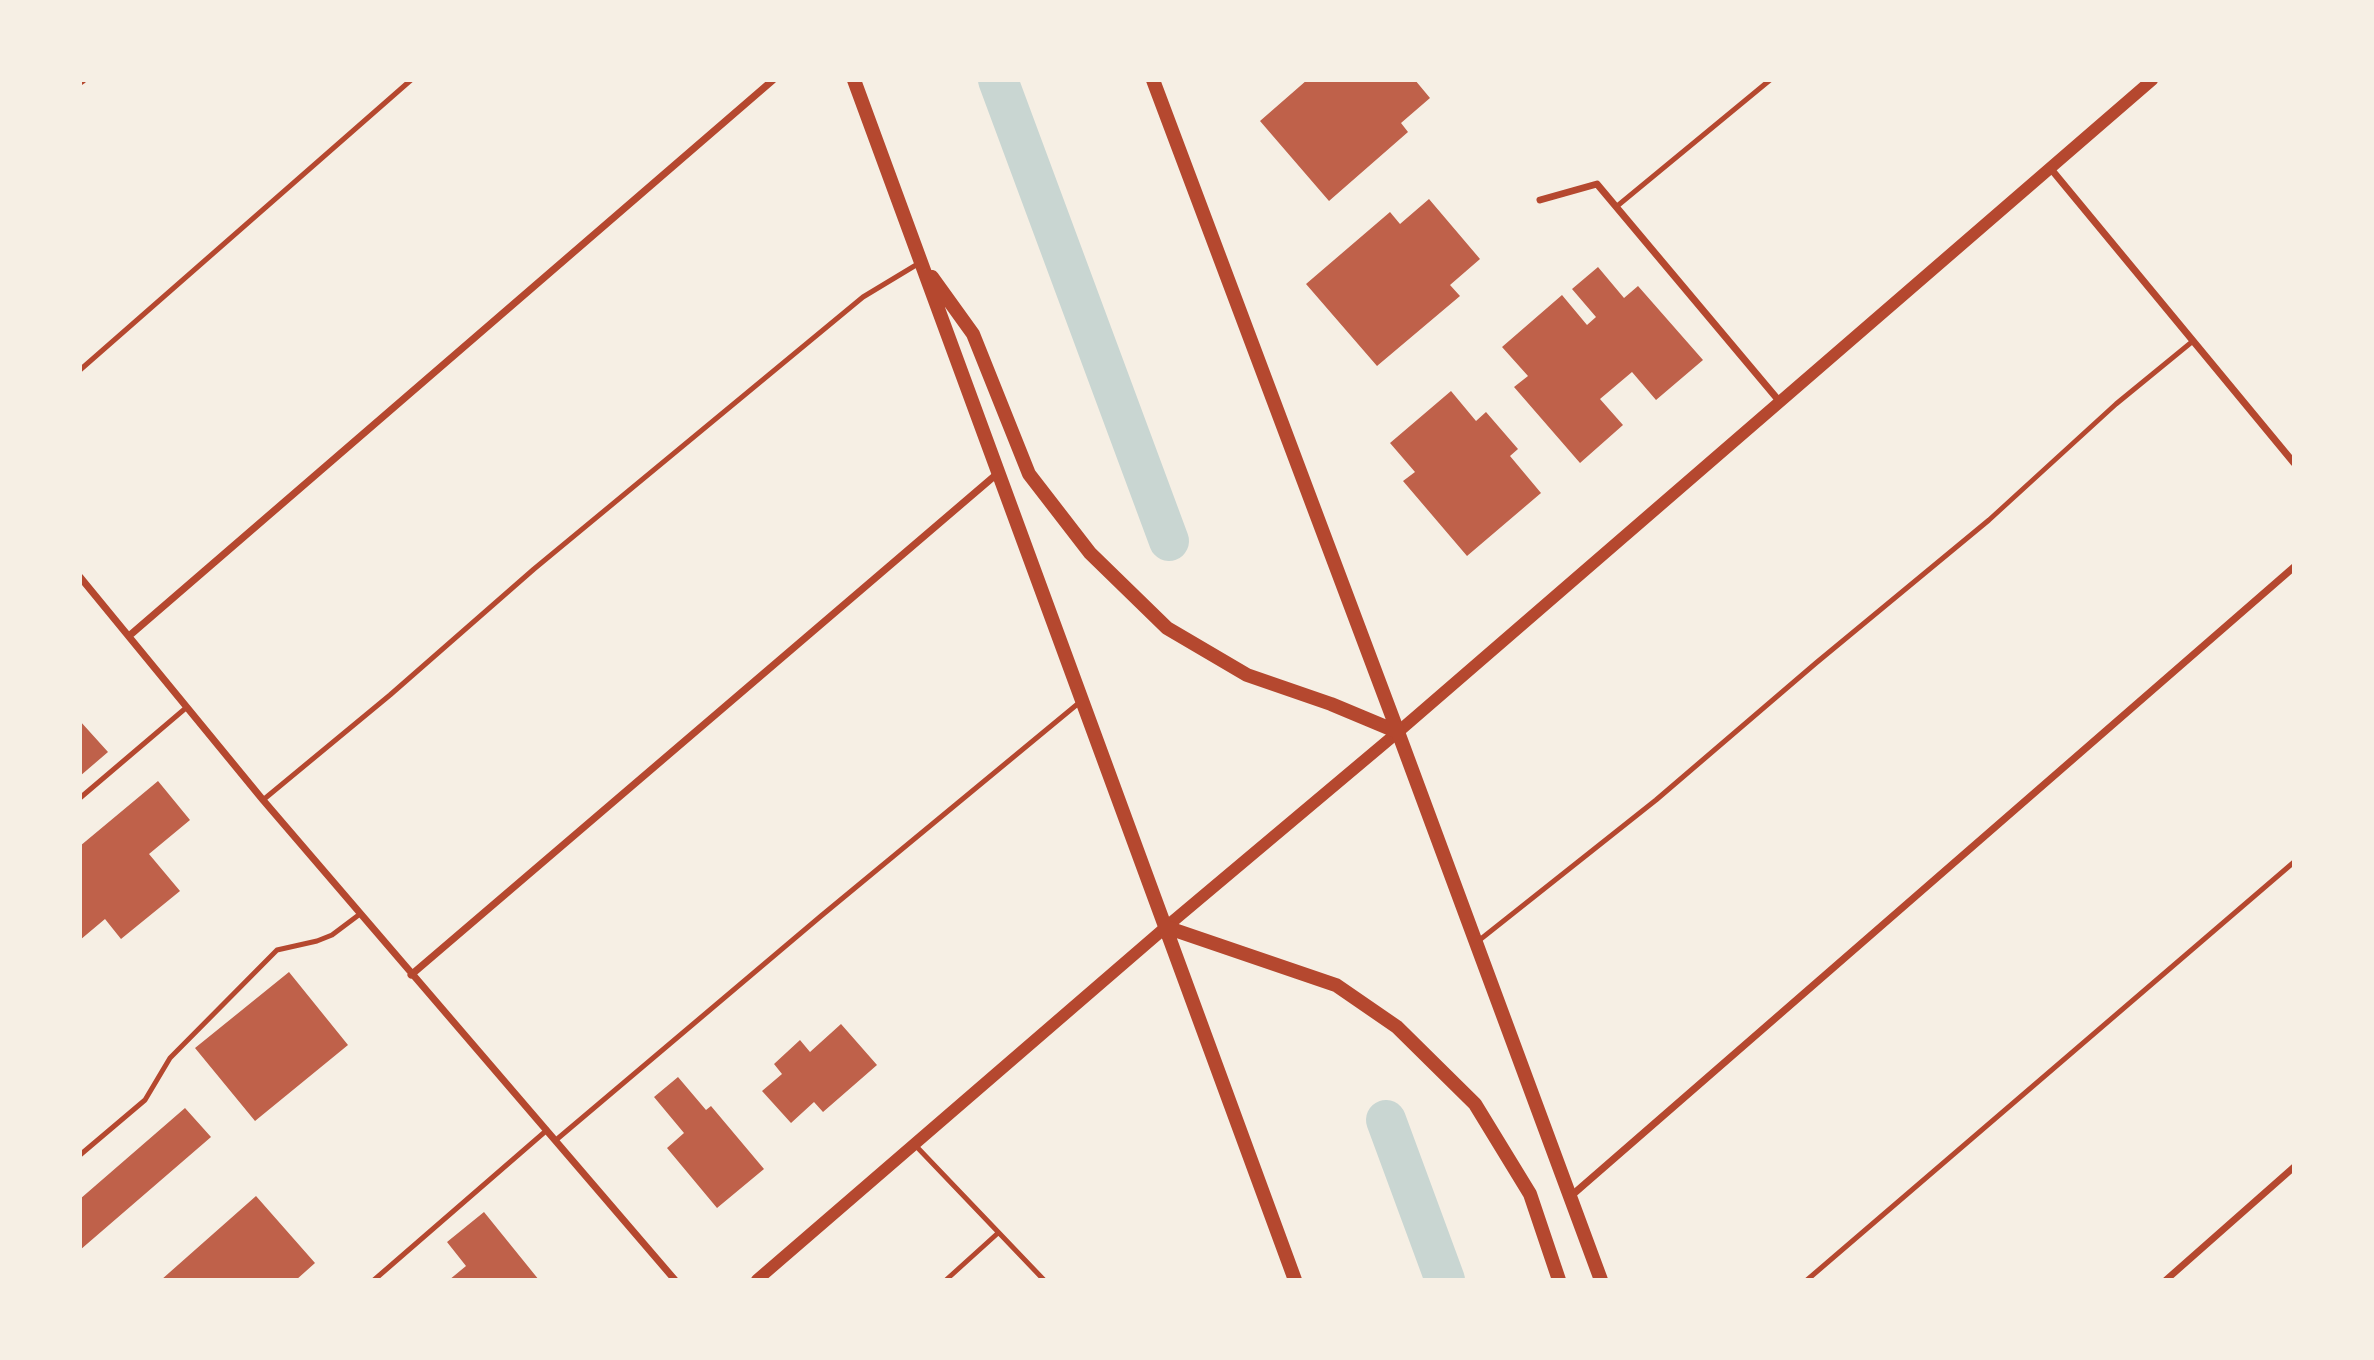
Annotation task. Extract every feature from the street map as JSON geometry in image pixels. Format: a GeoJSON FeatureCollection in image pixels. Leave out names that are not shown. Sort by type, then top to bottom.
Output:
{"type":"FeatureCollection","features":[{"type":"Feature","properties":{"kind":"main road"},"geometry":{"type":"LineString","coordinates":[[854,80],[1295,1279]]}},
{"type":"Feature","properties":{"kind":"main road"},"geometry":{"type":"LineString","coordinates":[[1153,80],[1601,1279]]}},
{"type":"Feature","properties":{"kind":"main road"},"geometry":{"type":"LineString","coordinates":[[920,262],[973,334],[1029,474],[1090,553],[1167,628],[1247,675],[1331,704],[1398,732]]}},
{"type":"Feature","properties":{"kind":"main road"},"geometry":{"type":"LineString","coordinates":[[1166,928],[1336,985],[1397,1027],[1475,1104],[1530,1194],[1559,1279]]}},
{"type":"Feature","properties":{"kind":"street"},"geometry":{"type":"LineString","coordinates":[[129,636],[773,80]]}},
{"type":"Feature","properties":{"kind":"street"},"geometry":{"type":"LineString","coordinates":[[757,1279],[1398,732],[2152,80]]}},
{"type":"Feature","properties":{"kind":"street"},"geometry":{"type":"LineString","coordinates":[[2051,169],[2294,463]]}},
{"type":"Feature","properties":{"kind":"street"},"geometry":{"type":"LineString","coordinates":[[1540,200],[1597,184],[1780,402]]}},
{"type":"Feature","properties":{"kind":"street"},"geometry":{"type":"LineString","coordinates":[[411,975],[998,473]]}},
{"type":"Feature","properties":{"kind":"street"},"geometry":{"type":"LineString","coordinates":[[1570,1197],[2294,567]]}},
{"type":"Feature","properties":{"kind":"street"},"geometry":{"type":"LineString","coordinates":[[80,577],[262,800],[675,1279]]}},
{"type":"Feature","properties":{"kind":"street"},"geometry":{"type":"LineString","coordinates":[[2166,1279],[2294,1167]]}},
{"type":"Feature","properties":{"kind":"lane"},"geometry":{"type":"LineString","coordinates":[[80,370],[411,80]]}},
{"type":"Feature","properties":{"kind":"lane"},"geometry":{"type":"LineString","coordinates":[[1616,207],[1770,80]]}},
{"type":"Feature","properties":{"kind":"lane"},"geometry":{"type":"LineString","coordinates":[[262,800],[390,695],[534,569],[863,297],[920,262]]}},
{"type":"Feature","properties":{"kind":"lane"},"geometry":{"type":"LineString","coordinates":[[1476,942],[1656,800],[1989,520],[2116,404],[2193,341]]}},
{"type":"Feature","properties":{"kind":"lane"},"geometry":{"type":"LineString","coordinates":[[556,1140],[821,916],[1082,701]]}},
{"type":"Feature","properties":{"kind":"lane"},"geometry":{"type":"LineString","coordinates":[[80,798],[187,707]]}},
{"type":"Feature","properties":{"kind":"lane"},"geometry":{"type":"LineString","coordinates":[[1807,1279],[2294,862]]}},
{"type":"Feature","properties":{"kind":"lane"},"geometry":{"type":"LineString","coordinates":[[80,1155],[145,1100],[170,1058],[277,950],[332,935],[360,914]]}},
{"type":"Feature","properties":{"kind":"lane"},"geometry":{"type":"LineString","coordinates":[[374,1279],[547,1130]]}},
{"type":"Feature","properties":{"kind":"lane"},"geometry":{"type":"LineString","coordinates":[[915,1145],[1044,1279]]}},
{"type":"Feature","properties":{"kind":"lane"},"geometry":{"type":"LineString","coordinates":[[946,1279],[998,1233]]}},
{"type":"Feature","properties":{"kind":"building"},"geometry":{"type":"Polygon","coordinates":[[[1307,80],[1415,80],[1430,98],[1401,123],[1408,132],[1329,201],[1260,121],[1307,80]]]}},
{"type":"Feature","properties":{"kind":"building"},"geometry":{"type":"Polygon","coordinates":[[[1429,199],[1480,259],[1450,285],[1460,296],[1377,366],[1306,284],[1390,212],[1400,224],[1429,199]]]}},
{"type":"Feature","properties":{"kind":"building"},"geometry":{"type":"Polygon","coordinates":[[[1598,267],[1624,298],[1638,286],[1703,360],[1656,400],[1632,372],[1600,399],[1623,425],[1580,463],[1514,387],[1528,376],[1502,347],[1562,295],[1587,325],[1596,317],[1572,289],[1598,267]]]}},
{"type":"Feature","properties":{"kind":"building"},"geometry":{"type":"Polygon","coordinates":[[[1451,391],[1476,421],[1486,412],[1518,449],[1510,456],[1541,493],[1467,556],[1403,481],[1415,472],[1390,443],[1451,391]]]}},
{"type":"Feature","properties":{"kind":"building"},"geometry":{"type":"Polygon","coordinates":[[[80,721],[108,752],[80,776],[80,721]]]}},
{"type":"Feature","properties":{"kind":"building"},"geometry":{"type":"Polygon","coordinates":[[[158,781],[190,820],[149,854],[180,891],[121,939],[105,919],[80,940],[80,846],[158,781]]]}},
{"type":"Feature","properties":{"kind":"building"},"geometry":{"type":"Polygon","coordinates":[[[289,972],[348,1045],[255,1121],[195,1048],[289,972]]]}},
{"type":"Feature","properties":{"kind":"building"},"geometry":{"type":"Polygon","coordinates":[[[841,1024],[877,1065],[823,1112],[814,1102],[791,1123],[762,1091],[782,1074],[774,1064],[800,1040],[810,1052],[841,1024]]]}},
{"type":"Feature","properties":{"kind":"building"},"geometry":{"type":"Polygon","coordinates":[[[678,1077],[706,1110],[711,1106],[764,1169],[717,1208],[667,1148],[684,1133],[654,1097],[678,1077]]]}},
{"type":"Feature","properties":{"kind":"building"},"geometry":{"type":"Polygon","coordinates":[[[185,1108],[211,1137],[80,1250],[80,1199],[185,1108]]]}},
{"type":"Feature","properties":{"kind":"building"},"geometry":{"type":"Polygon","coordinates":[[[256,1196],[315,1263],[296,1280],[161,1280],[256,1196]]]}},
{"type":"Feature","properties":{"kind":"building"},"geometry":{"type":"Polygon","coordinates":[[[484,1212],[539,1280],[449,1280],[466,1266],[447,1242],[484,1212]]]}},
{"type":"Feature","properties":{"kind":"waterway"},"geometry":{"type":"LineString","coordinates":[[998,80],[1169,541]]}},
{"type":"Feature","properties":{"kind":"waterway"},"geometry":{"type":"LineString","coordinates":[[1386,1120],[1445,1280]]}}]}
